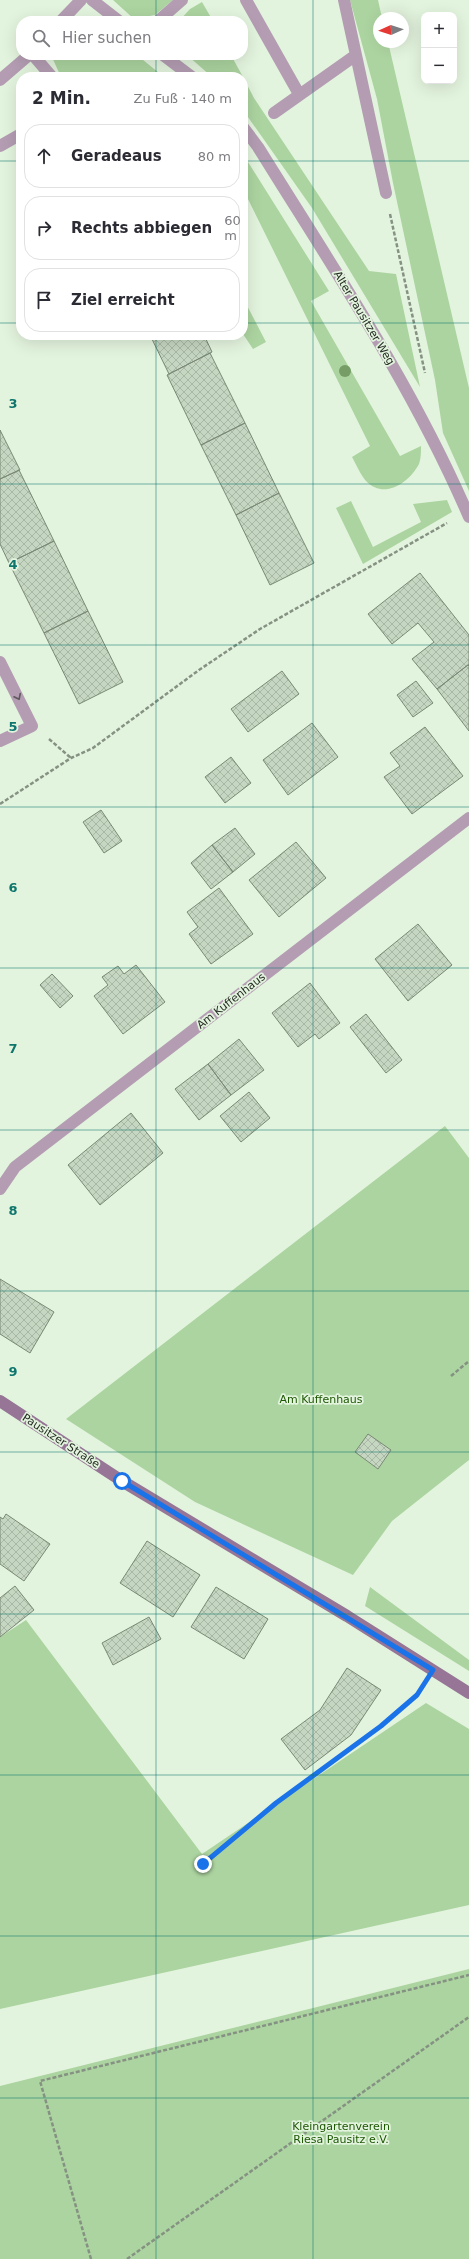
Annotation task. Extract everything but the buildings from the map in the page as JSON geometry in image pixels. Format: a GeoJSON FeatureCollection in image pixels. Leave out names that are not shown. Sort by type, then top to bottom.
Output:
{"type":"FeatureCollection","features":[{"type":"Feature","properties":{"kind":"street"},"geometry":{"type":"LineString","coordinates":[[66,16],[81,0]]}},
{"type":"Feature","properties":{"kind":"street"},"geometry":{"type":"LineString","coordinates":[[92,0],[113,16]]}},
{"type":"Feature","properties":{"kind":"street"},"geometry":{"type":"LineString","coordinates":[[164,16],[182,0]]}},
{"type":"Feature","properties":{"kind":"street"},"geometry":{"type":"LineString","coordinates":[[246,0],[299,94]]}},
{"type":"Feature","properties":{"kind":"street"},"geometry":{"type":"LineString","coordinates":[[344,0],[386,193]]}},
{"type":"Feature","properties":{"kind":"street"},"geometry":{"type":"LineString","coordinates":[[274,113],[356,55]]}},
{"type":"Feature","properties":{"kind":"street"},"geometry":{"type":"LineString","coordinates":[[0,80],[23,60]]}},
{"type":"Feature","properties":{"kind":"street"},"geometry":{"type":"LineString","coordinates":[[37,60],[48,72]]}},
{"type":"Feature","properties":{"kind":"street"},"geometry":{"type":"LineString","coordinates":[[170,60],[185,72]]}},
{"type":"Feature","properties":{"kind":"street","name":"Alter Pausitzer Weg"},"geometry":{"type":"LineString","coordinates":[[248,135],[332,265],[408,390],[468,515]]}},
{"type":"Feature","properties":{"kind":"street"},"geometry":{"type":"LineString","coordinates":[[0,146],[16,137]]}},
{"type":"Feature","properties":{"kind":"street"},"geometry":{"type":"LineString","coordinates":[[0,662],[32,726],[0,741]]}},
{"type":"Feature","properties":{"kind":"street","name":"Am Kuffenhaus"},"geometry":{"type":"LineString","coordinates":[[1,1186],[15,1167],[469,818]]}},
{"type":"Feature","properties":{"kind":"street","name":"Pausitzer Straße"},"geometry":{"type":"LineString","coordinates":[[0,1401],[122,1481],[469,1692]]}},
{"type":"Feature","properties":{"kind":"path"},"geometry":{"type":"LineString","coordinates":[[386,193],[425,374]]}},
{"type":"Feature","properties":{"kind":"path"},"geometry":{"type":"LineString","coordinates":[[0,804],[72,758],[93,748],[198,670],[260,629],[468,515]]}},
{"type":"Feature","properties":{"kind":"path"},"geometry":{"type":"LineString","coordinates":[[32,726],[72,758]]}},
{"type":"Feature","properties":{"kind":"path"},"geometry":{"type":"LineString","coordinates":[[451,1376],[469,1361]]}},
{"type":"Feature","properties":{"kind":"path"},"geometry":{"type":"LineString","coordinates":[[203,1864],[276,1803],[381,1726],[417,1695],[433,1670]]}},
{"type":"Feature","properties":{"kind":"path"},"geometry":{"type":"LineString","coordinates":[[91,2259],[40,2080],[469,1976]]}},
{"type":"Feature","properties":{"kind":"path"},"geometry":{"type":"LineString","coordinates":[[127,2259],[469,2017]]}},
{"type":"Feature","properties":{"kind":"green space"},"geometry":{"type":"Polygon","coordinates":[[[113,0],[173,0],[155,15],[131,16],[113,0]]]}},
{"type":"Feature","properties":{"kind":"green space"},"geometry":{"type":"Polygon","coordinates":[[[350,0],[378,0],[381,12],[373,12],[373,48],[389,48],[469,388],[469,491],[443,433],[435,380],[393,183],[377,99],[350,0]]]}},
{"type":"Feature","properties":{"kind":"green space"},"geometry":{"type":"Polygon","coordinates":[[[202,2],[210,16],[184,16],[190,9],[202,2]]]}},
{"type":"Feature","properties":{"kind":"green space"},"geometry":{"type":"Polygon","coordinates":[[[53,60],[143,60],[158,72],[59,72],[53,60]]]}},
{"type":"Feature","properties":{"kind":"green space"},"geometry":{"type":"Polygon","coordinates":[[[193,60],[234,60],[240,72],[206,72],[193,60]]]}},
{"type":"Feature","properties":{"kind":"green space"},"geometry":{"type":"Polygon","coordinates":[[[248,87],[254,98],[369,271],[396,274],[420,387],[312,208],[248,117],[248,87]]]}},
{"type":"Feature","properties":{"kind":"green space"},"geometry":{"type":"Polygon","coordinates":[[[248,162],[329,291],[311,301],[400,456],[421,446],[421,457],[419,464],[415,471],[403,483],[396,487],[380,489],[373,487],[366,481],[352,457],[370,446],[248,199],[248,162]]]}},
{"type":"Feature","properties":{"kind":"green space"},"geometry":{"type":"Polygon","coordinates":[[[248,308],[266,342],[253,349],[247,340],[248,308]]]}},
{"type":"Feature","properties":{"kind":"green space"},"geometry":{"type":"Polygon","coordinates":[[[447,500],[452,512],[363,564],[336,508],[351,501],[373,547],[421,522],[413,504],[447,500]]]}},
{"type":"Feature","properties":{"kind":"green space","name":"Am Kuffenhaus"},"geometry":{"type":"Polygon","coordinates":[[[445,1126],[469,1158],[469,1460],[392,1521],[353,1575],[195,1502],[66,1419],[445,1126]]]}},
{"type":"Feature","properties":{"kind":"green space"},"geometry":{"type":"Polygon","coordinates":[[[370,1587],[469,1660],[469,1671],[365,1606],[370,1587]]]}},
{"type":"Feature","properties":{"kind":"green space"},"geometry":{"type":"Polygon","coordinates":[[[26,1620],[202,1854],[426,1703],[469,1729],[469,1905],[0,2009],[0,1637],[26,1620]]]}},
{"type":"Feature","properties":{"kind":"green space","name":"Kleingartenverein Riesa Pausitz e.V."},"geometry":{"type":"Polygon","coordinates":[[[469,1969],[469,2259],[0,2259],[0,2086],[469,1969]]]}},
{"type":"Feature","properties":{"kind":"route"},"geometry":{"type":"LineString","coordinates":[[122,1481],[347,1616],[433,1670],[417,1695],[381,1726],[276,1803],[203,1864]]}}]}
